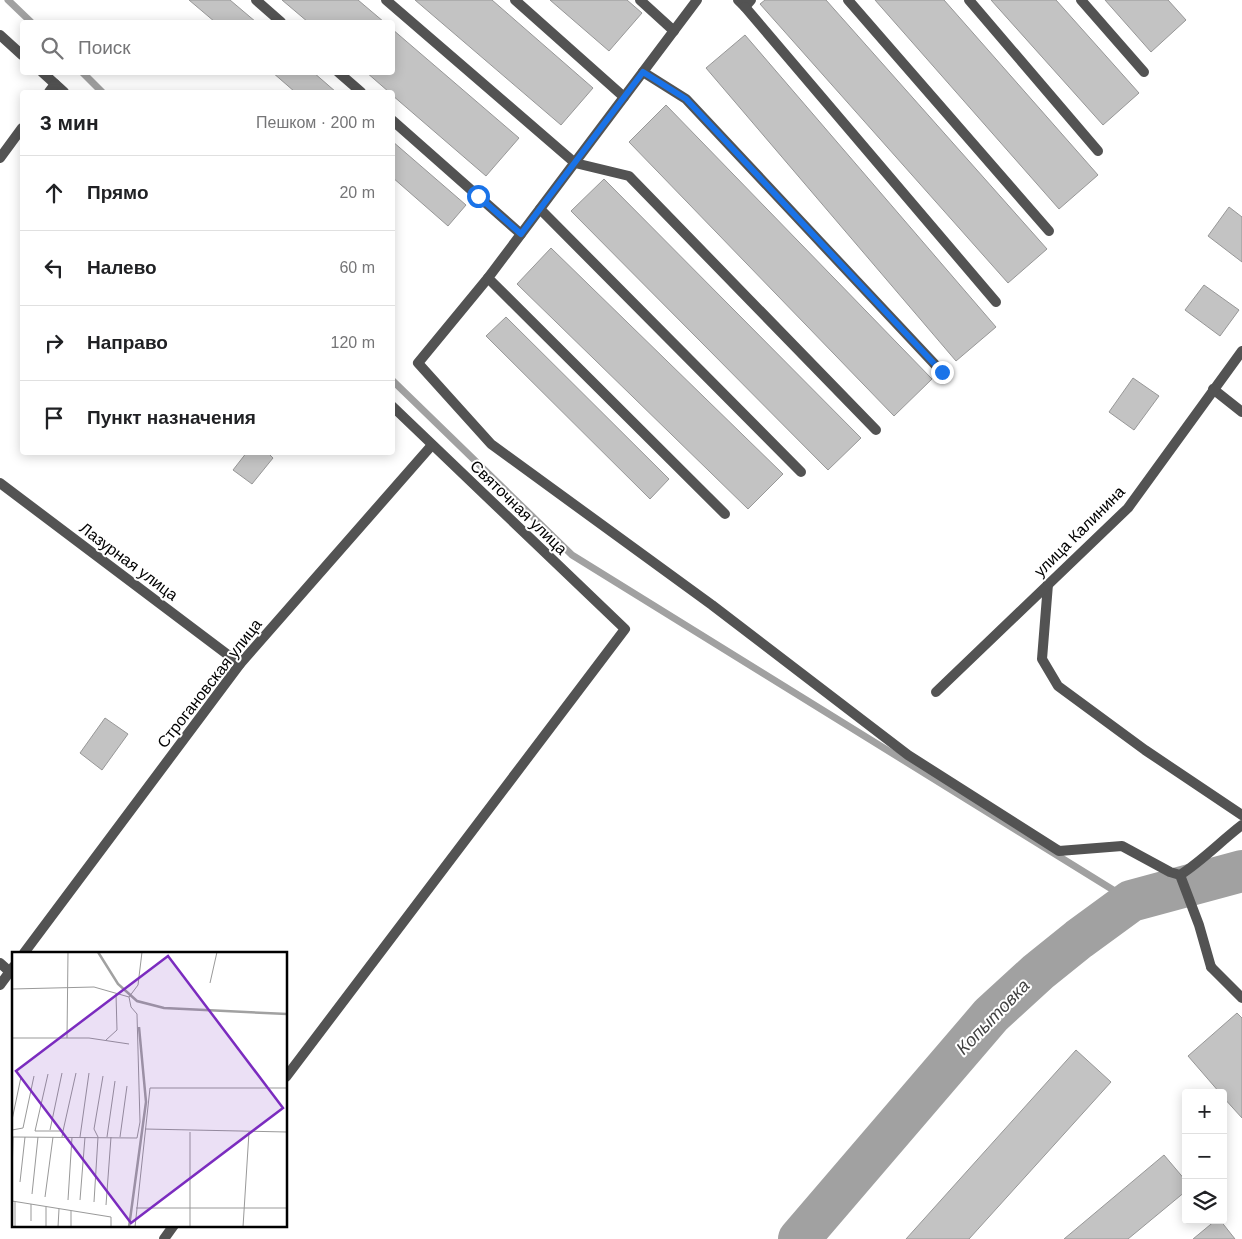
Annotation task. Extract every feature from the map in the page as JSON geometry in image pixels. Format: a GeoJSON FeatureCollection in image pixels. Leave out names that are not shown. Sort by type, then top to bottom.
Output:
{"type":"FeatureCollection","features":[{"type":"Feature","properties":{"kind":"street"},"geometry":{"type":"LineString","coordinates":[[256,0],[279,20]]}},
{"type":"Feature","properties":{"kind":"street"},"geometry":{"type":"LineString","coordinates":[[386,0],[575,162],[630,176],[876,430]]}},
{"type":"Feature","properties":{"kind":"street"},"geometry":{"type":"LineString","coordinates":[[515,0],[624,97]]}},
{"type":"Feature","properties":{"kind":"street"},"geometry":{"type":"LineString","coordinates":[[640,0],[674,31]]}},
{"type":"Feature","properties":{"kind":"street"},"geometry":{"type":"LineString","coordinates":[[698,0],[488,278],[418,363],[491,444],[712,605],[908,755],[1059,851],[1122,846],[1170,872],[1180,874],[1193,866],[1242,825]]}},
{"type":"Feature","properties":{"kind":"street"},"geometry":{"type":"LineString","coordinates":[[848,0],[1049,231]]}},
{"type":"Feature","properties":{"kind":"street"},"geometry":{"type":"LineString","coordinates":[[969,0],[1098,151]]}},
{"type":"Feature","properties":{"kind":"street"},"geometry":{"type":"LineString","coordinates":[[1081,0],[1144,72]]}},
{"type":"Feature","properties":{"kind":"street"},"geometry":{"type":"LineString","coordinates":[[745,2],[996,302]]}},
{"type":"Feature","properties":{"kind":"street"},"geometry":{"type":"LineString","coordinates":[[0,36],[20,53]]}},
{"type":"Feature","properties":{"kind":"street"},"geometry":{"type":"LineString","coordinates":[[643,72],[686,99],[942,372]]}},
{"type":"Feature","properties":{"kind":"street"},"geometry":{"type":"LineString","coordinates":[[44,75],[52,88]]}},
{"type":"Feature","properties":{"kind":"street"},"geometry":{"type":"LineString","coordinates":[[341,75],[359,90]]}},
{"type":"Feature","properties":{"kind":"street"},"geometry":{"type":"LineString","coordinates":[[395,123],[521,234]]}},
{"type":"Feature","properties":{"kind":"street"},"geometry":{"type":"LineString","coordinates":[[0,158],[20,131]]}},
{"type":"Feature","properties":{"kind":"street"},"geometry":{"type":"LineString","coordinates":[[540,210],[801,472]]}},
{"type":"Feature","properties":{"kind":"street"},"geometry":{"type":"LineString","coordinates":[[488,278],[726,514]]}},
{"type":"Feature","properties":{"kind":"street","name":"улица Калинина"},"geometry":{"type":"LineString","coordinates":[[936,692],[1128,508],[1242,351]]}},
{"type":"Feature","properties":{"kind":"street"},"geometry":{"type":"LineString","coordinates":[[1213,390],[1242,412]]}},
{"type":"Feature","properties":{"kind":"street","name":"Святочная улица"},"geometry":{"type":"LineString","coordinates":[[288,1074],[626,629],[395,409]]}},
{"type":"Feature","properties":{"kind":"street","name":"Строгановская улица"},"geometry":{"type":"LineString","coordinates":[[25,952],[240,664],[432,444]]}},
{"type":"Feature","properties":{"kind":"street","name":"Лазурная улица"},"geometry":{"type":"LineString","coordinates":[[0,483],[240,664]]}},
{"type":"Feature","properties":{"kind":"street"},"geometry":{"type":"LineString","coordinates":[[1048,584],[1042,659],[1058,686],[1145,750],[1242,815]]}},
{"type":"Feature","properties":{"kind":"street"},"geometry":{"type":"LineString","coordinates":[[1180,874],[1199,925],[1211,967],[1242,998]]}},
{"type":"Feature","properties":{"kind":"street"},"geometry":{"type":"LineString","coordinates":[[0,963],[12,969],[0,985]]}},
{"type":"Feature","properties":{"kind":"street"},"geometry":{"type":"LineString","coordinates":[[164,1239],[173,1226]]}},
{"type":"Feature","properties":{"kind":"building"},"geometry":{"type":"Polygon","coordinates":[[[189,0],[230,0],[254,20],[213,20],[189,0]]]}},
{"type":"Feature","properties":{"kind":"building"},"geometry":{"type":"Polygon","coordinates":[[[282,0],[358,0],[382,20],[306,20],[282,0]]]}},
{"type":"Feature","properties":{"kind":"building"},"geometry":{"type":"Polygon","coordinates":[[[415,0],[492,0],[593,88],[561,125],[415,0]]]}},
{"type":"Feature","properties":{"kind":"building"},"geometry":{"type":"Polygon","coordinates":[[[550,0],[627,0],[642,13],[609,51],[550,0]]]}},
{"type":"Feature","properties":{"kind":"building"},"geometry":{"type":"Polygon","coordinates":[[[765,0],[826,0],[1047,249],[1008,283],[760,4],[765,0]]]}},
{"type":"Feature","properties":{"kind":"building"},"geometry":{"type":"Polygon","coordinates":[[[875,0],[944,0],[1098,175],[1059,209],[875,0]]]}},
{"type":"Feature","properties":{"kind":"building"},"geometry":{"type":"Polygon","coordinates":[[[991,0],[1056,0],[1139,93],[1103,125],[991,0]]]}},
{"type":"Feature","properties":{"kind":"building"},"geometry":{"type":"Polygon","coordinates":[[[1105,0],[1168,0],[1186,20],[1151,52],[1105,0]]]}},
{"type":"Feature","properties":{"kind":"building"},"geometry":{"type":"Polygon","coordinates":[[[395,32],[519,138],[486,176],[395,98],[395,90],[387,90],[369,75],[395,75],[395,32]]]}},
{"type":"Feature","properties":{"kind":"building"},"geometry":{"type":"Polygon","coordinates":[[[745,35],[996,327],[956,361],[706,68],[745,35]]]}},
{"type":"Feature","properties":{"kind":"building"},"geometry":{"type":"Polygon","coordinates":[[[275,75],[316,75],[334,90],[293,90],[275,75]]]}},
{"type":"Feature","properties":{"kind":"building"},"geometry":{"type":"Polygon","coordinates":[[[666,105],[932,379],[894,416],[629,142],[666,105]]]}},
{"type":"Feature","properties":{"kind":"building"},"geometry":{"type":"Polygon","coordinates":[[[395,144],[466,205],[448,226],[395,180],[395,144]]]}},
{"type":"Feature","properties":{"kind":"building"},"geometry":{"type":"Polygon","coordinates":[[[604,179],[861,438],[828,470],[571,211],[604,179]]]}},
{"type":"Feature","properties":{"kind":"building"},"geometry":{"type":"Polygon","coordinates":[[[1229,207],[1242,217],[1242,262],[1208,236],[1229,207]]]}},
{"type":"Feature","properties":{"kind":"building"},"geometry":{"type":"Polygon","coordinates":[[[551,248],[783,474],[748,509],[517,284],[551,248]]]}},
{"type":"Feature","properties":{"kind":"building"},"geometry":{"type":"Polygon","coordinates":[[[1204,285],[1239,310],[1220,336],[1185,310],[1204,285]]]}},
{"type":"Feature","properties":{"kind":"building"},"geometry":{"type":"Polygon","coordinates":[[[506,317],[669,479],[650,499],[486,336],[506,317]]]}},
{"type":"Feature","properties":{"kind":"building"},"geometry":{"type":"Polygon","coordinates":[[[1133,378],[1159,396],[1134,430],[1109,412],[1133,378]]]}},
{"type":"Feature","properties":{"kind":"building"},"geometry":{"type":"Polygon","coordinates":[[[245,455],[270,455],[273,458],[252,484],[233,470],[245,455]]]}},
{"type":"Feature","properties":{"kind":"building"},"geometry":{"type":"Polygon","coordinates":[[[105,718],[128,734],[102,770],[80,753],[105,718]]]}},
{"type":"Feature","properties":{"kind":"building"},"geometry":{"type":"Polygon","coordinates":[[[1237,1013],[1242,1018],[1242,1118],[1227,1101],[1227,1089],[1217,1089],[1188,1056],[1237,1013]]]}},
{"type":"Feature","properties":{"kind":"building"},"geometry":{"type":"Polygon","coordinates":[[[1076,1050],[1111,1082],[969,1239],[906,1239],[1076,1050]]]}},
{"type":"Feature","properties":{"kind":"building"},"geometry":{"type":"Polygon","coordinates":[[[1164,1155],[1182,1176],[1182,1194],[1128,1239],[1064,1239],[1164,1155]]]}},
{"type":"Feature","properties":{"kind":"building"},"geometry":{"type":"Polygon","coordinates":[[[1211,1224],[1223,1224],[1235,1239],[1193,1239],[1211,1224]]]}},
{"type":"Feature","properties":{"kind":"waterway"},"geometry":{"type":"LineString","coordinates":[[8,0],[29,20]]}},
{"type":"Feature","properties":{"kind":"waterway"},"geometry":{"type":"LineString","coordinates":[[85,75],[100,90]]}},
{"type":"Feature","properties":{"kind":"waterway"},"geometry":{"type":"LineString","coordinates":[[395,383],[572,555],[1131,901]]}},
{"type":"Feature","properties":{"kind":"waterway","name":"Копытовка"},"geometry":{"type":"LineString","coordinates":[[799,1239],[991,1015],[1038,972],[1131,901],[1242,871]]}},
{"type":"Feature","properties":{"kind":"route"},"geometry":{"type":"LineString","coordinates":[[478,196],[521,234],[643,72],[686,99],[942,372]]}}]}
